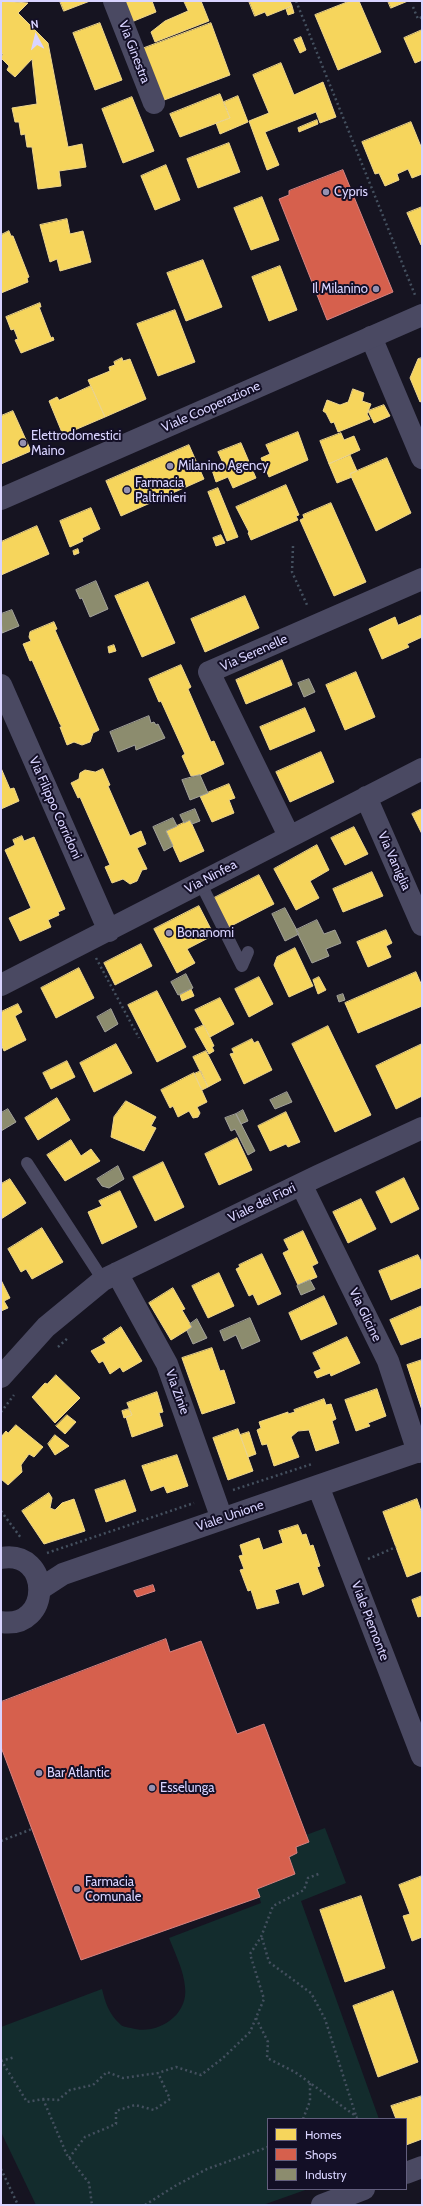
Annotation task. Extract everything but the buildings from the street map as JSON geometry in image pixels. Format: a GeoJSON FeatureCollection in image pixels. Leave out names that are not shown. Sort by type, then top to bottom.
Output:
{"type":"FeatureCollection","features":[{"type":"Feature","properties":{"kind":"street","name":"Via Ginestra"},"geometry":{"type":"LineString","coordinates":[[114,1],[154,103]]}},
{"type":"Feature","properties":{"kind":"street","name":"Viale Cooperazione"},"geometry":{"type":"LineString","coordinates":[[1,499],[371,337],[419,307]]}},
{"type":"Feature","properties":{"kind":"street"},"geometry":{"type":"LineString","coordinates":[[371,337],[422,458]]}},
{"type":"Feature","properties":{"kind":"street","name":"Via Serenelle"},"geometry":{"type":"LineString","coordinates":[[289,836],[209,672],[422,579]]}},
{"type":"Feature","properties":{"kind":"street","name":"Via Filippo Corridoni"},"geometry":{"type":"LineString","coordinates":[[1,686],[109,931]]}},
{"type":"Feature","properties":{"kind":"street","name":"Via Ninfea"},"geometry":{"type":"LineString","coordinates":[[1,985],[109,931],[200,882],[422,769]]}},
{"type":"Feature","properties":{"kind":"street","name":"Via Vaniglia"},"geometry":{"type":"LineString","coordinates":[[366,797],[422,925]]}},
{"type":"Feature","properties":{"kind":"street","name":"Viale dei Fiori"},"geometry":{"type":"LineString","coordinates":[[1,1377],[46,1327],[110,1276],[301,1184],[422,1128]]}},
{"type":"Feature","properties":{"kind":"street","name":"Via Glicine"},"geometry":{"type":"LineString","coordinates":[[301,1184],[388,1361],[420,1451]]}},
{"type":"Feature","properties":{"kind":"street","name":"Via Zinie"},"geometry":{"type":"LineString","coordinates":[[110,1276],[167,1364],[222,1519]]}},
{"type":"Feature","properties":{"kind":"street","name":"Viale Unione"},"geometry":{"type":"LineString","coordinates":[[40,1589],[63,1574],[420,1451]]}},
{"type":"Feature","properties":{"kind":"street","name":"Viale Piemonte"},"geometry":{"type":"LineString","coordinates":[[318,1486],[422,1756]]}},
{"type":"Feature","properties":{"kind":"street"},"geometry":{"type":"LineString","coordinates":[[1,1622],[18,1621],[28,1616],[38,1603],[40,1589],[38,1578],[32,1568],[18,1559],[3,1557]]}},
{"type":"Feature","properties":{"kind":"street"},"geometry":{"type":"LineString","coordinates":[[407,2173],[422,2167]]}},
{"type":"Feature","properties":{"kind":"street"},"geometry":{"type":"LineString","coordinates":[[322,2205],[361,2190]]}},
{"type":"Feature","properties":{"kind":"lane"},"geometry":{"type":"LineString","coordinates":[[200,882],[242,966],[248,952]]}},
{"type":"Feature","properties":{"kind":"lane"},"geometry":{"type":"LineString","coordinates":[[27,1163],[110,1276]]}},
{"type":"Feature","properties":{"kind":"path"},"geometry":{"type":"LineString","coordinates":[[296,1],[419,307]]}},
{"type":"Feature","properties":{"kind":"path"},"geometry":{"type":"LineString","coordinates":[[413,7],[418,19],[422,17]]}},
{"type":"Feature","properties":{"kind":"path"},"geometry":{"type":"LineString","coordinates":[[293,546],[292,572],[308,608]]}},
{"type":"Feature","properties":{"kind":"path"},"geometry":{"type":"LineString","coordinates":[[98,962],[139,1038]]}},
{"type":"Feature","properties":{"kind":"path"},"geometry":{"type":"LineString","coordinates":[[56,1349],[73,1334]]}},
{"type":"Feature","properties":{"kind":"path"},"geometry":{"type":"LineString","coordinates":[[1,1412],[15,1394]]}},
{"type":"Feature","properties":{"kind":"path"},"geometry":{"type":"LineString","coordinates":[[1,1511],[22,1538]]}},
{"type":"Feature","properties":{"kind":"path"},"geometry":{"type":"LineString","coordinates":[[365,1552],[368,1560],[396,1547]]}},
{"type":"Feature","properties":{"kind":"path"},"geometry":{"type":"LineString","coordinates":[[1,1840],[32,1829]]}},
{"type":"Feature","properties":{"kind":"path"},"geometry":{"type":"LineString","coordinates":[[15,2057],[1,2060],[27,2102],[43,2099],[58,2100],[70,2090],[94,2085],[107,2072],[123,2078],[158,2073],[176,2067],[201,2074],[223,2058],[250,2032],[264,2000],[250,1954],[262,1937],[273,1906],[304,1890],[308,1878],[321,1873]]}},
{"type":"Feature","properties":{"kind":"path"},"geometry":{"type":"LineString","coordinates":[[262,1937],[269,1962],[311,1993],[325,2020],[357,2118]]}},
{"type":"Feature","properties":{"kind":"path"},"geometry":{"type":"LineString","coordinates":[[256,2018],[268,2042],[268,2058],[310,2082],[357,2118]]}},
{"type":"Feature","properties":{"kind":"path"},"geometry":{"type":"LineString","coordinates":[[70,2158],[85,2137],[116,2124],[116,2111],[134,2105],[154,2110],[170,2099],[158,2073]]}},
{"type":"Feature","properties":{"kind":"path"},"geometry":{"type":"LineString","coordinates":[[302,2118],[310,2101],[310,2082]]}},
{"type":"Feature","properties":{"kind":"path"},"geometry":{"type":"LineString","coordinates":[[43,2099],[70,2158],[89,2183],[92,2205]]}},
{"type":"Feature","properties":{"kind":"path"},"geometry":{"type":"LineString","coordinates":[[144,2205],[207,2169],[267,2147]]}},
{"type":"Feature","properties":{"kind":"path"},"geometry":{"type":"LineString","coordinates":[[1,2169],[18,2205]]}},
{"type":"Feature","properties":{"kind":"green space"},"geometry":{"type":"Polygon","coordinates":[[[325,1828],[346,1883],[301,1901],[379,2118],[267,2118],[267,2190],[305,2190],[263,2205],[36,2205],[1,2132],[1,2027],[102,1989],[110,2012],[122,2026],[141,2030],[151,2029],[169,2021],[182,2007],[185,1997],[185,1987],[181,1968],[169,1938],[261,1903],[257,1889],[295,1874],[289,1857],[297,1853],[296,1847],[308,1842],[306,1835],[325,1828]]]}},
{"type":"Feature","properties":{"kind":"place","name":"Cypris"},"geometry":{"type":"Point","coordinates":[326,192]}},
{"type":"Feature","properties":{"kind":"place","name":"Il Milanino"},"geometry":{"type":"Point","coordinates":[376,289]}},
{"type":"Feature","properties":{"kind":"place","name":"Elettrodomestici Maino"},"geometry":{"type":"Point","coordinates":[23,443]}},
{"type":"Feature","properties":{"kind":"place","name":"Milanino Agency"},"geometry":{"type":"Point","coordinates":[170,466]}},
{"type":"Feature","properties":{"kind":"place","name":"Farmacia Paltrinieri"},"geometry":{"type":"Point","coordinates":[127,490]}},
{"type":"Feature","properties":{"kind":"place","name":"Bonanomi"},"geometry":{"type":"Point","coordinates":[169,933]}},
{"type":"Feature","properties":{"kind":"place","name":"Bar Atlantic"},"geometry":{"type":"Point","coordinates":[39,1773]}},
{"type":"Feature","properties":{"kind":"place","name":"Esselunga"},"geometry":{"type":"Point","coordinates":[152,1788]}},
{"type":"Feature","properties":{"kind":"place","name":"Farmacia Comunale"},"geometry":{"type":"Point","coordinates":[77,1889]}}]}
